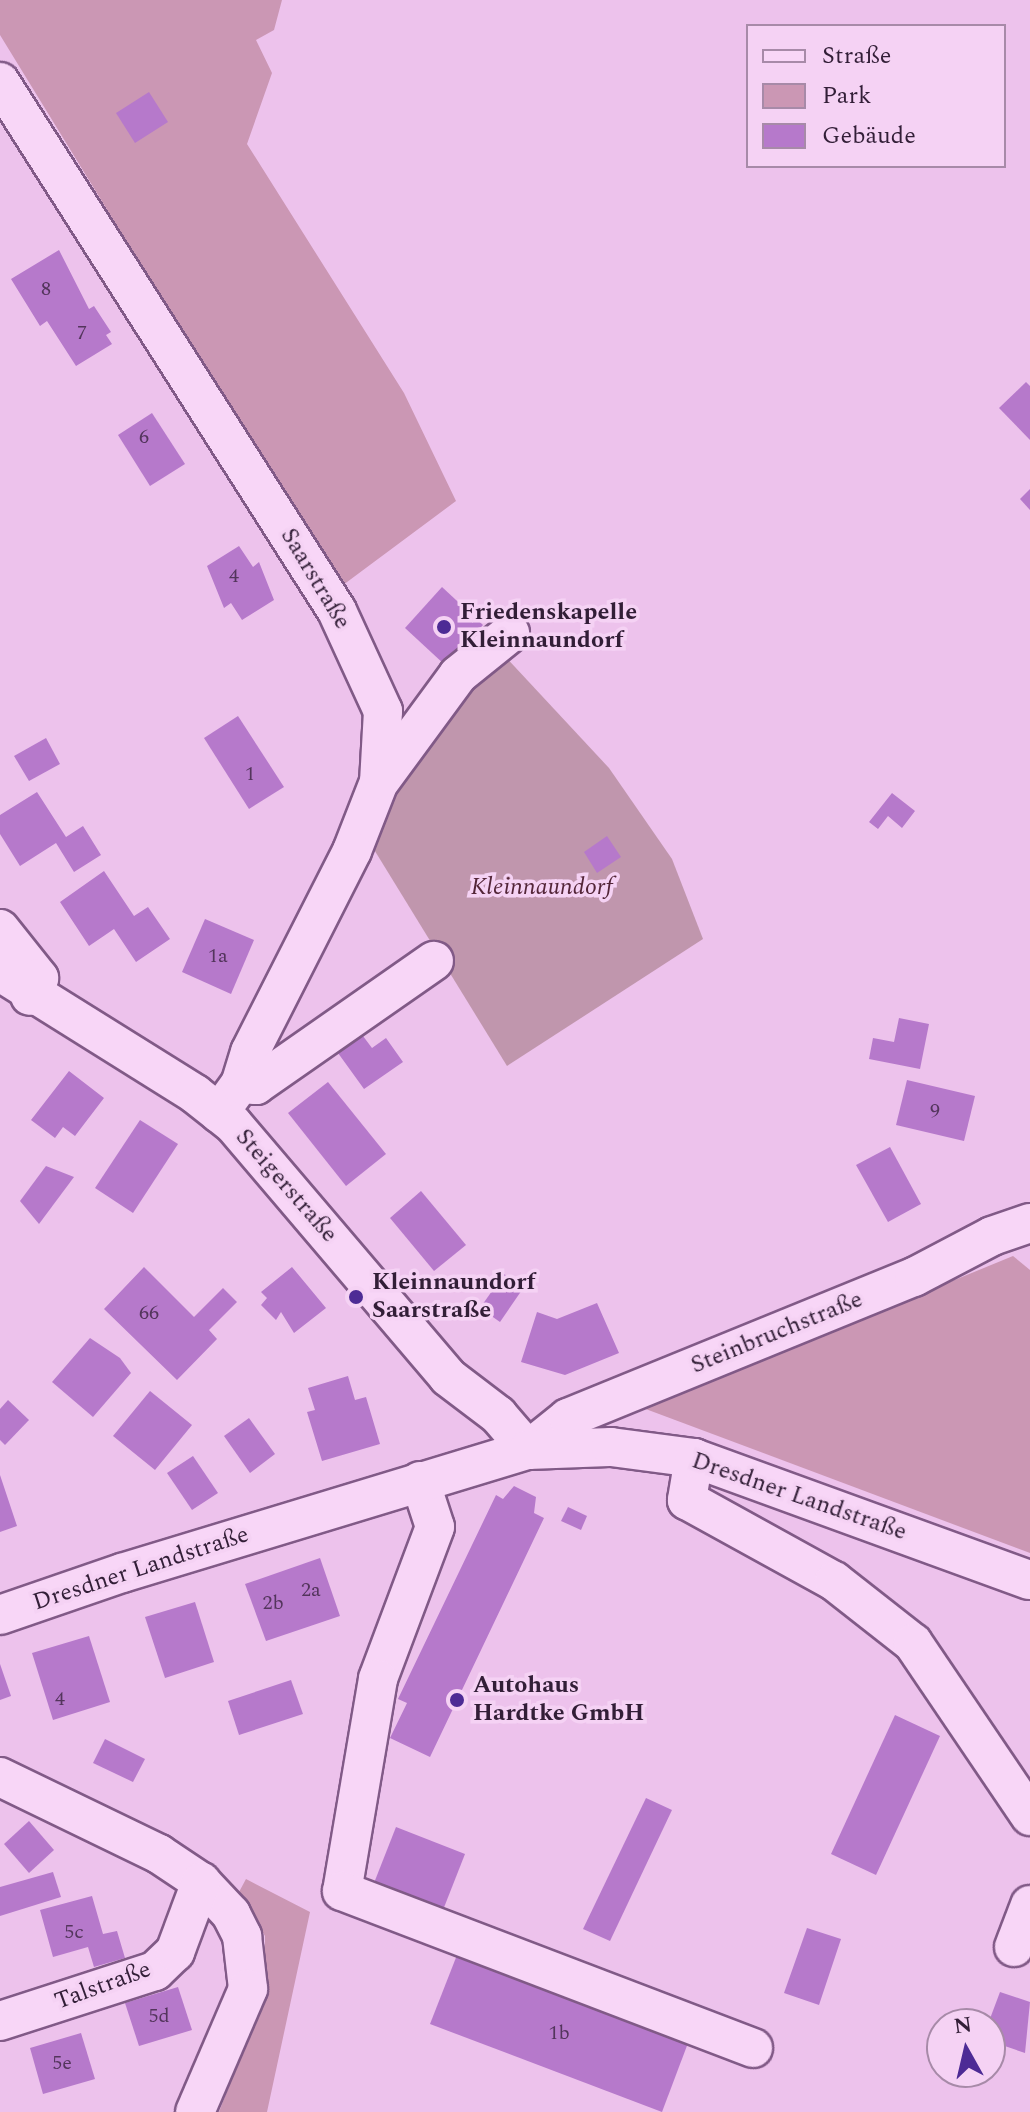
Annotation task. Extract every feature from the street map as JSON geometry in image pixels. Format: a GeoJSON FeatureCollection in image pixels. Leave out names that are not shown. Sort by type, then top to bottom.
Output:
{"type":"FeatureCollection","features":[{"type":"Feature","properties":{"kind":"street","name":"Saarstraße"},"geometry":{"type":"LineString","coordinates":[[0,82],[337,611],[383,711],[379,782],[352,851],[250,1052],[230,1098]]}},
{"type":"Feature","properties":{"kind":"street"},"geometry":{"type":"LineString","coordinates":[[379,782],[458,675],[510,633]]}},
{"type":"Feature","properties":{"kind":"street"},"geometry":{"type":"LineString","coordinates":[[0,929],[39,978],[30,996]]}},
{"type":"Feature","properties":{"kind":"street"},"geometry":{"type":"LineString","coordinates":[[230,1098],[256,1085],[434,961]]}},
{"type":"Feature","properties":{"kind":"street","name":"Steigerstraße"},"geometry":{"type":"LineString","coordinates":[[0,972],[30,996],[230,1098],[261,1152],[448,1377],[498,1415],[528,1450]]}},
{"type":"Feature","properties":{"kind":"street","name":"Steinbruchstraße"},"geometry":{"type":"LineString","coordinates":[[528,1450],[568,1418],[914,1277],[992,1236],[1030,1223]]}},
{"type":"Feature","properties":{"kind":"street","name":"Dresdner Landstraße"},"geometry":{"type":"LineString","coordinates":[[0,1615],[420,1481],[528,1450],[611,1447],[694,1458],[1030,1580]]}},
{"type":"Feature","properties":{"kind":"street"},"geometry":{"type":"LineString","coordinates":[[694,1458],[687,1500],[834,1581],[913,1643],[1030,1816]]}},
{"type":"Feature","properties":{"kind":"street"},"geometry":{"type":"LineString","coordinates":[[420,1481],[435,1527],[378,1679],[342,1891],[753,2048]]}},
{"type":"Feature","properties":{"kind":"street"},"geometry":{"type":"LineString","coordinates":[[0,1777],[159,1854],[201,1882],[240,1931],[248,1989],[195,2112]]}},
{"type":"Feature","properties":{"kind":"street","name":"Talstraße"},"geometry":{"type":"LineString","coordinates":[[0,2021],[155,1971],[175,1952],[201,1882]]}},
{"type":"Feature","properties":{"kind":"street"},"geometry":{"type":"LineString","coordinates":[[1014,1947],[1030,1905]]}},
{"type":"Feature","properties":{"kind":"green space"},"geometry":{"type":"Polygon","coordinates":[[[0,0],[282,0],[274,30],[256,40],[272,73],[247,144],[404,393],[456,501],[339,588],[0,35],[0,0]]]}},
{"type":"Feature","properties":{"kind":"green space","name":"Kleinnaundorf"},"geometry":{"type":"Polygon","coordinates":[[[502,653],[609,768],[672,859],[703,939],[507,1066],[370,843],[420,745],[502,653]]]}},
{"type":"Feature","properties":{"kind":"green space"},"geometry":{"type":"Polygon","coordinates":[[[1013,1256],[1030,1270],[1030,1553],[643,1408],[1013,1256]]]}},
{"type":"Feature","properties":{"kind":"green space"},"geometry":{"type":"Polygon","coordinates":[[[246,1879],[310,1912],[267,2112],[219,2112],[265,1993],[265,1936],[239,1892],[246,1879]]]}},
{"type":"Feature","properties":{"kind":"building"},"geometry":{"type":"Polygon","coordinates":[[[149,92],[168,122],[135,143],[116,113],[149,92]]]}},
{"type":"Feature","properties":{"kind":"building"},"geometry":{"type":"Polygon","coordinates":[[[59,250],[89,309],[94,306],[111,332],[106,335],[112,344],[76,366],[47,321],[40,326],[11,279],[59,250]]]}},
{"type":"Feature","properties":{"kind":"building"},"geometry":{"type":"Polygon","coordinates":[[[1026,382],[1030,386],[1030,440],[999,408],[1026,382]]]}},
{"type":"Feature","properties":{"kind":"building"},"geometry":{"type":"Polygon","coordinates":[[[152,413],[185,464],[150,486],[118,435],[152,413]]]}},
{"type":"Feature","properties":{"kind":"building"},"geometry":{"type":"Polygon","coordinates":[[[1030,489],[1030,510],[1020,499],[1030,489]]]}},
{"type":"Feature","properties":{"kind":"building"},"geometry":{"type":"Polygon","coordinates":[[[239,546],[253,567],[259,562],[274,600],[242,620],[231,603],[224,608],[207,566],[239,546]]]}},
{"type":"Feature","properties":{"kind":"building","name":"Friedenskapelle Kleinnaundorf"},"geometry":{"type":"Polygon","coordinates":[[[442,587],[483,625],[445,665],[405,628],[442,587]]]}},
{"type":"Feature","properties":{"kind":"building"},"geometry":{"type":"Polygon","coordinates":[[[238,716],[284,787],[249,809],[204,738],[238,716]]]}},
{"type":"Feature","properties":{"kind":"building"},"geometry":{"type":"Polygon","coordinates":[[[46,738],[60,764],[29,781],[14,756],[46,738]]]}},
{"type":"Feature","properties":{"kind":"building"},"geometry":{"type":"Polygon","coordinates":[[[37,792],[66,837],[83,826],[101,855],[74,872],[56,843],[20,866],[0,834],[0,815],[37,792]]]}},
{"type":"Feature","properties":{"kind":"building"},"geometry":{"type":"Polygon","coordinates":[[[892,793],[915,811],[902,828],[888,816],[878,829],[869,822],[892,793]]]}},
{"type":"Feature","properties":{"kind":"building"},"geometry":{"type":"Polygon","coordinates":[[[607,836],[621,857],[597,873],[584,852],[607,836]]]}},
{"type":"Feature","properties":{"kind":"building"},"geometry":{"type":"Polygon","coordinates":[[[104,871],[134,916],[148,907],[170,939],[136,962],[114,929],[89,946],[60,902],[104,871]]]}},
{"type":"Feature","properties":{"kind":"building"},"geometry":{"type":"Polygon","coordinates":[[[205,919],[254,940],[231,994],[182,972],[205,919]]]}},
{"type":"Feature","properties":{"kind":"building"},"geometry":{"type":"Polygon","coordinates":[[[899,1018],[929,1024],[920,1069],[869,1059],[873,1038],[894,1042],[899,1018]]]}},
{"type":"Feature","properties":{"kind":"building"},"geometry":{"type":"Polygon","coordinates":[[[363,1036],[372,1048],[386,1038],[403,1062],[364,1089],[338,1053],[363,1036]]]}},
{"type":"Feature","properties":{"kind":"building"},"geometry":{"type":"Polygon","coordinates":[[[69,1071],[104,1098],[75,1136],[63,1127],[55,1138],[31,1120],[69,1071]]]}},
{"type":"Feature","properties":{"kind":"building"},"geometry":{"type":"Polygon","coordinates":[[[907,1080],[975,1096],[964,1141],[896,1125],[907,1080]]]}},
{"type":"Feature","properties":{"kind":"building"},"geometry":{"type":"Polygon","coordinates":[[[328,1082],[386,1154],[346,1186],[288,1113],[328,1082]]]}},
{"type":"Feature","properties":{"kind":"building"},"geometry":{"type":"Polygon","coordinates":[[[140,1120],[178,1144],[133,1213],[95,1188],[140,1120]]]}},
{"type":"Feature","properties":{"kind":"building"},"geometry":{"type":"Polygon","coordinates":[[[890,1147],[921,1204],[888,1222],[856,1165],[890,1147]]]}},
{"type":"Feature","properties":{"kind":"building"},"geometry":{"type":"Polygon","coordinates":[[[46,1166],[74,1177],[39,1224],[20,1201],[46,1166]]]}},
{"type":"Feature","properties":{"kind":"building"},"geometry":{"type":"Polygon","coordinates":[[[421,1191],[466,1245],[434,1271],[390,1218],[421,1191]]]}},
{"type":"Feature","properties":{"kind":"building"},"geometry":{"type":"Polygon","coordinates":[[[144,1267],[194,1317],[223,1288],[237,1302],[209,1330],[217,1339],[177,1380],[104,1309],[144,1267]]]}},
{"type":"Feature","properties":{"kind":"building"},"geometry":{"type":"Polygon","coordinates":[[[292,1267],[326,1308],[294,1333],[281,1312],[276,1320],[261,1305],[267,1298],[261,1292],[292,1267]]]}},
{"type":"Feature","properties":{"kind":"building"},"geometry":{"type":"Polygon","coordinates":[[[504,1274],[524,1287],[500,1322],[480,1308],[504,1274]]]}},
{"type":"Feature","properties":{"kind":"building"},"geometry":{"type":"Polygon","coordinates":[[[597,1303],[619,1353],[565,1375],[521,1362],[537,1312],[557,1319],[597,1303]]]}},
{"type":"Feature","properties":{"kind":"building"},"geometry":{"type":"Polygon","coordinates":[[[90,1338],[120,1358],[131,1373],[93,1417],[52,1382],[90,1338]]]}},
{"type":"Feature","properties":{"kind":"building"},"geometry":{"type":"Polygon","coordinates":[[[348,1376],[355,1400],[366,1397],[380,1444],[322,1461],[307,1412],[315,1410],[308,1388],[348,1376]]]}},
{"type":"Feature","properties":{"kind":"building"},"geometry":{"type":"Polygon","coordinates":[[[150,1391],[192,1425],[155,1470],[113,1436],[150,1391]]]}},
{"type":"Feature","properties":{"kind":"building"},"geometry":{"type":"Polygon","coordinates":[[[8,1400],[29,1420],[5,1445],[0,1440],[0,1409],[8,1400]]]}},
{"type":"Feature","properties":{"kind":"building"},"geometry":{"type":"Polygon","coordinates":[[[249,1418],[275,1454],[250,1473],[224,1436],[249,1418]]]}},
{"type":"Feature","properties":{"kind":"building"},"geometry":{"type":"Polygon","coordinates":[[[193,1456],[218,1493],[192,1510],[167,1473],[193,1456]]]}},
{"type":"Feature","properties":{"kind":"building"},"geometry":{"type":"Polygon","coordinates":[[[0,1475],[17,1526],[0,1532],[0,1475]]]}},
{"type":"Feature","properties":{"kind":"building"},"geometry":{"type":"Polygon","coordinates":[[[514,1486],[536,1497],[534,1513],[544,1518],[430,1757],[390,1738],[407,1703],[398,1699],[496,1495],[503,1499],[514,1486]]]}},
{"type":"Feature","properties":{"kind":"building"},"geometry":{"type":"Polygon","coordinates":[[[568,1507],[587,1516],[581,1530],[561,1521],[568,1507]]]}},
{"type":"Feature","properties":{"kind":"building"},"geometry":{"type":"Polygon","coordinates":[[[320,1558],[340,1616],[266,1641],[245,1584],[320,1558]]]}},
{"type":"Feature","properties":{"kind":"building"},"geometry":{"type":"Polygon","coordinates":[[[195,1602],[214,1662],[165,1678],[145,1617],[195,1602]]]}},
{"type":"Feature","properties":{"kind":"building"},"geometry":{"type":"Polygon","coordinates":[[[89,1636],[110,1702],[53,1720],[32,1653],[89,1636]]]}},
{"type":"Feature","properties":{"kind":"building"},"geometry":{"type":"Polygon","coordinates":[[[0,1664],[11,1696],[0,1700],[0,1664]]]}},
{"type":"Feature","properties":{"kind":"building"},"geometry":{"type":"Polygon","coordinates":[[[291,1680],[303,1714],[239,1735],[228,1701],[291,1680]]]}},
{"type":"Feature","properties":{"kind":"building"},"geometry":{"type":"Polygon","coordinates":[[[895,1715],[940,1736],[876,1875],[831,1854],[895,1715]]]}},
{"type":"Feature","properties":{"kind":"building"},"geometry":{"type":"Polygon","coordinates":[[[105,1739],[145,1759],[133,1782],[93,1763],[105,1739]]]}},
{"type":"Feature","properties":{"kind":"building"},"geometry":{"type":"Polygon","coordinates":[[[646,1798],[672,1810],[610,1941],[583,1929],[646,1798]]]}},
{"type":"Feature","properties":{"kind":"building"},"geometry":{"type":"Polygon","coordinates":[[[29,1821],[54,1850],[29,1873],[4,1844],[29,1821]]]}},
{"type":"Feature","properties":{"kind":"building"},"geometry":{"type":"Polygon","coordinates":[[[396,1827],[465,1854],[443,1910],[374,1883],[396,1827]]]}},
{"type":"Feature","properties":{"kind":"building"},"geometry":{"type":"Polygon","coordinates":[[[53,1872],[61,1897],[0,1916],[0,1887],[53,1872]]]}},
{"type":"Feature","properties":{"kind":"building"},"geometry":{"type":"Polygon","coordinates":[[[92,1896],[103,1934],[117,1931],[125,1958],[94,1967],[88,1947],[53,1957],[40,1910],[92,1896]]]}},
{"type":"Feature","properties":{"kind":"building"},"geometry":{"type":"Polygon","coordinates":[[[807,1928],[841,1939],[819,2005],[784,1993],[807,1928]]]}},
{"type":"Feature","properties":{"kind":"building"},"geometry":{"type":"Polygon","coordinates":[[[457,1955],[688,2043],[662,2112],[430,2024],[457,1955]]]}},
{"type":"Feature","properties":{"kind":"building"},"geometry":{"type":"Polygon","coordinates":[[[178,1987],[192,2030],[139,2046],[125,2003],[178,1987]]]}},
{"type":"Feature","properties":{"kind":"building"},"geometry":{"type":"Polygon","coordinates":[[[1000,1992],[1030,2002],[1025,2053],[1006,2046],[1006,2008],[994,2008],[1000,1992]]]}},
{"type":"Feature","properties":{"kind":"building"},"geometry":{"type":"Polygon","coordinates":[[[81,2033],[95,2079],[43,2094],[30,2048],[81,2033]]]}},
{"type":"Feature","properties":{"kind":"place","name":"Friedenskapelle Kleinnaundorf"},"geometry":{"type":"Point","coordinates":[444,627]}},
{"type":"Feature","properties":{"kind":"place","name":"Kleinnaundorf Saarstraße"},"geometry":{"type":"Point","coordinates":[356,1297]}},
{"type":"Feature","properties":{"kind":"place","name":"Autohaus Hardtke GmbH"},"geometry":{"type":"Point","coordinates":[457,1700]}}]}
